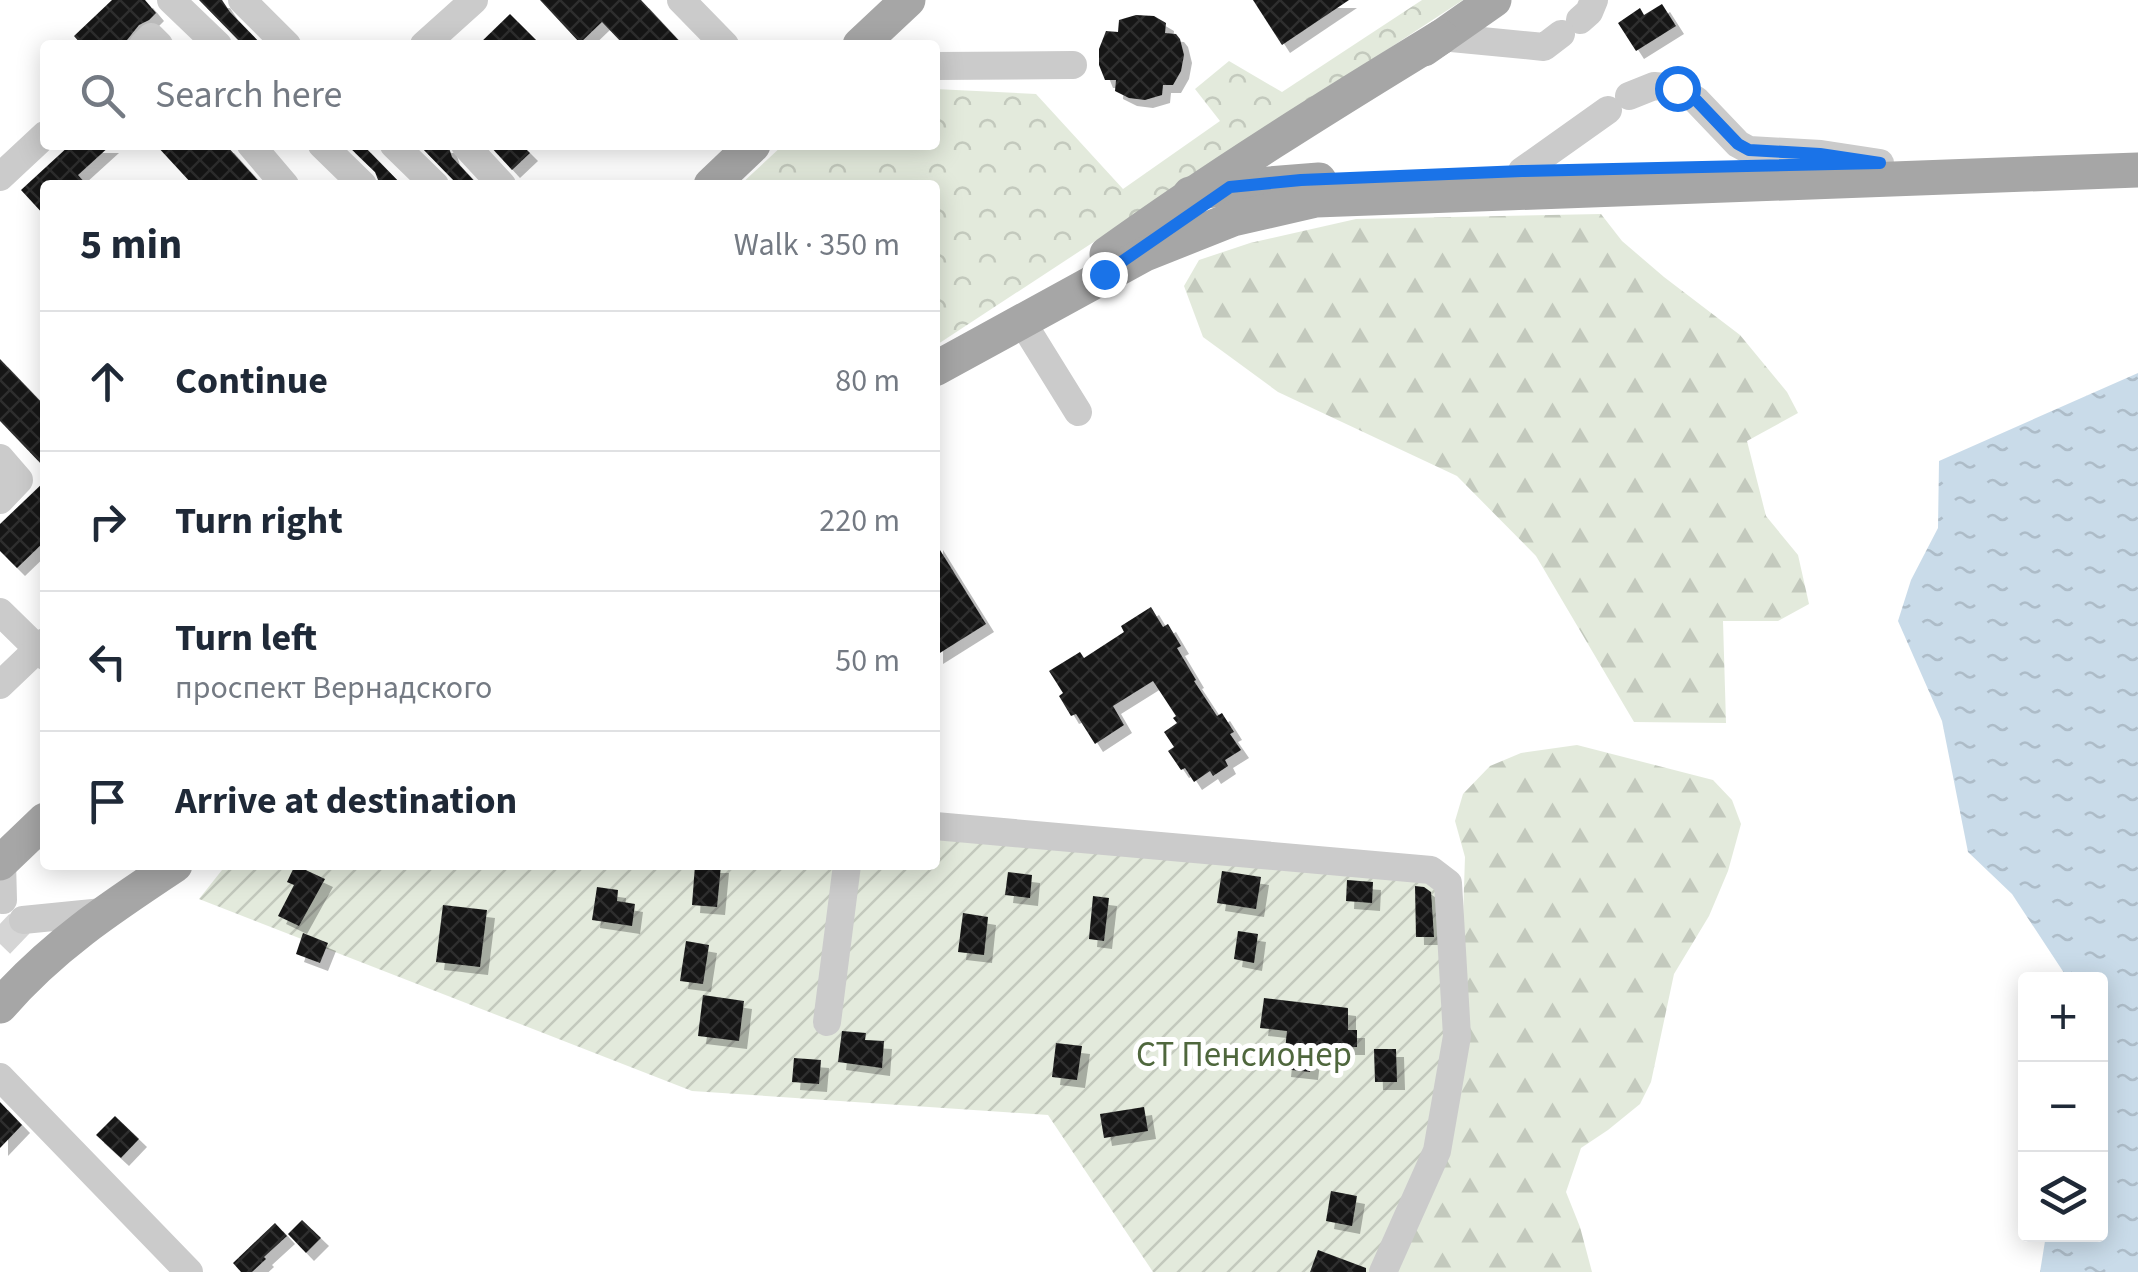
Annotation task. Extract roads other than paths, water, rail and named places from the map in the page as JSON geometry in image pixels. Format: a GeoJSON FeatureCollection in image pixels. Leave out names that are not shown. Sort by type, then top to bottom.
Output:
{"type":"FeatureCollection","features":[{"type":"Feature","properties":{"kind":"main road"},"geometry":{"type":"LineString","coordinates":[[865,40],[908,0]]}},
{"type":"Feature","properties":{"kind":"main road"},"geometry":{"type":"LineString","coordinates":[[1104,274],[1494,0]]}},
{"type":"Feature","properties":{"kind":"main road"},"geometry":{"type":"LineString","coordinates":[[945,363],[1190,194],[1441,37]]}},
{"type":"Feature","properties":{"kind":"main road"},"geometry":{"type":"LineString","coordinates":[[716,180],[748,150]]}},
{"type":"Feature","properties":{"kind":"main road"},"geometry":{"type":"LineString","coordinates":[[1190,194],[1301,180],[1522,171],[1969,163],[2138,153]]}},
{"type":"Feature","properties":{"kind":"main road"},"geometry":{"type":"LineString","coordinates":[[945,363],[1145,254],[1218,224],[1316,200],[2138,170]]}},
{"type":"Feature","properties":{"kind":"main road"},"geometry":{"type":"LineString","coordinates":[[1,862],[40,825]]}},
{"type":"Feature","properties":{"kind":"main road"},"geometry":{"type":"LineString","coordinates":[[0,1006],[52,952],[166,870]]}},
{"type":"Feature","properties":{"kind":"lane"},"geometry":{"type":"LineString","coordinates":[[171,0],[213,40]]}},
{"type":"Feature","properties":{"kind":"lane"},"geometry":{"type":"LineString","coordinates":[[242,0],[282,40]]}},
{"type":"Feature","properties":{"kind":"lane"},"geometry":{"type":"LineString","coordinates":[[430,40],[474,0]]}},
{"type":"Feature","properties":{"kind":"lane"},"geometry":{"type":"LineString","coordinates":[[681,0],[719,40]]}},
{"type":"Feature","properties":{"kind":"lane"},"geometry":{"type":"LineString","coordinates":[[1441,37],[1544,47],[1578,18]]}},
{"type":"Feature","properties":{"kind":"lane"},"geometry":{"type":"LineString","coordinates":[[940,66],[1073,65]]}},
{"type":"Feature","properties":{"kind":"lane"},"geometry":{"type":"LineString","coordinates":[[1522,171],[1618,103],[1654,86],[1677,88],[1696,100],[1738,144],[1749,150],[1820,154],[1880,163]]}},
{"type":"Feature","properties":{"kind":"lane"},"geometry":{"type":"LineString","coordinates":[[0,177],[40,140]]}},
{"type":"Feature","properties":{"kind":"lane"},"geometry":{"type":"LineString","coordinates":[[255,150],[282,180]]}},
{"type":"Feature","properties":{"kind":"lane"},"geometry":{"type":"LineString","coordinates":[[327,150],[359,180]]}},
{"type":"Feature","properties":{"kind":"lane"},"geometry":{"type":"LineString","coordinates":[[399,150],[430,180]]}},
{"type":"Feature","properties":{"kind":"lane"},"geometry":{"type":"LineString","coordinates":[[470,150],[497,180]]}},
{"type":"Feature","properties":{"kind":"lane"},"geometry":{"type":"LineString","coordinates":[[1020,320],[1078,412]]}},
{"type":"Feature","properties":{"kind":"lane"},"geometry":{"type":"LineString","coordinates":[[0,458],[20,480],[0,500]]}},
{"type":"Feature","properties":{"kind":"lane"},"geometry":{"type":"LineString","coordinates":[[0,612],[40,646]]}},
{"type":"Feature","properties":{"kind":"lane"},"geometry":{"type":"LineString","coordinates":[[0,685],[40,652]]}},
{"type":"Feature","properties":{"kind":"lane"},"geometry":{"type":"LineString","coordinates":[[940,826],[1431,870],[1448,883],[1457,1036],[1437,1151],[1383,1272]]}},
{"type":"Feature","properties":{"kind":"lane"},"geometry":{"type":"LineString","coordinates":[[1,862],[13,910],[103,912]]}},
{"type":"Feature","properties":{"kind":"lane"},"geometry":{"type":"LineString","coordinates":[[827,1022],[846,870]]}},
{"type":"Feature","properties":{"kind":"lane"},"geometry":{"type":"LineString","coordinates":[[0,1077],[189,1272]]}},
{"type":"Feature","properties":{"kind":"water"},"geometry":{"type":"Polygon","coordinates":[[[2138,373],[2138,1272],[2040,1272],[2045,1242],[2108,1242],[2108,972],[2063,972],[2012,894],[1968,852],[1942,721],[1898,621],[1911,580],[1938,528],[1939,461],[2138,373]]]}},
{"type":"Feature","properties":{"kind":"tunnel"},"geometry":{"type":"LineString","coordinates":[[0,944],[23,920]]}},
{"type":"Feature","properties":{"kind":"park label","name":"СТ Пенсионер"},"geometry":{"type":"Point","coordinates":[1244,1054]}}]}
